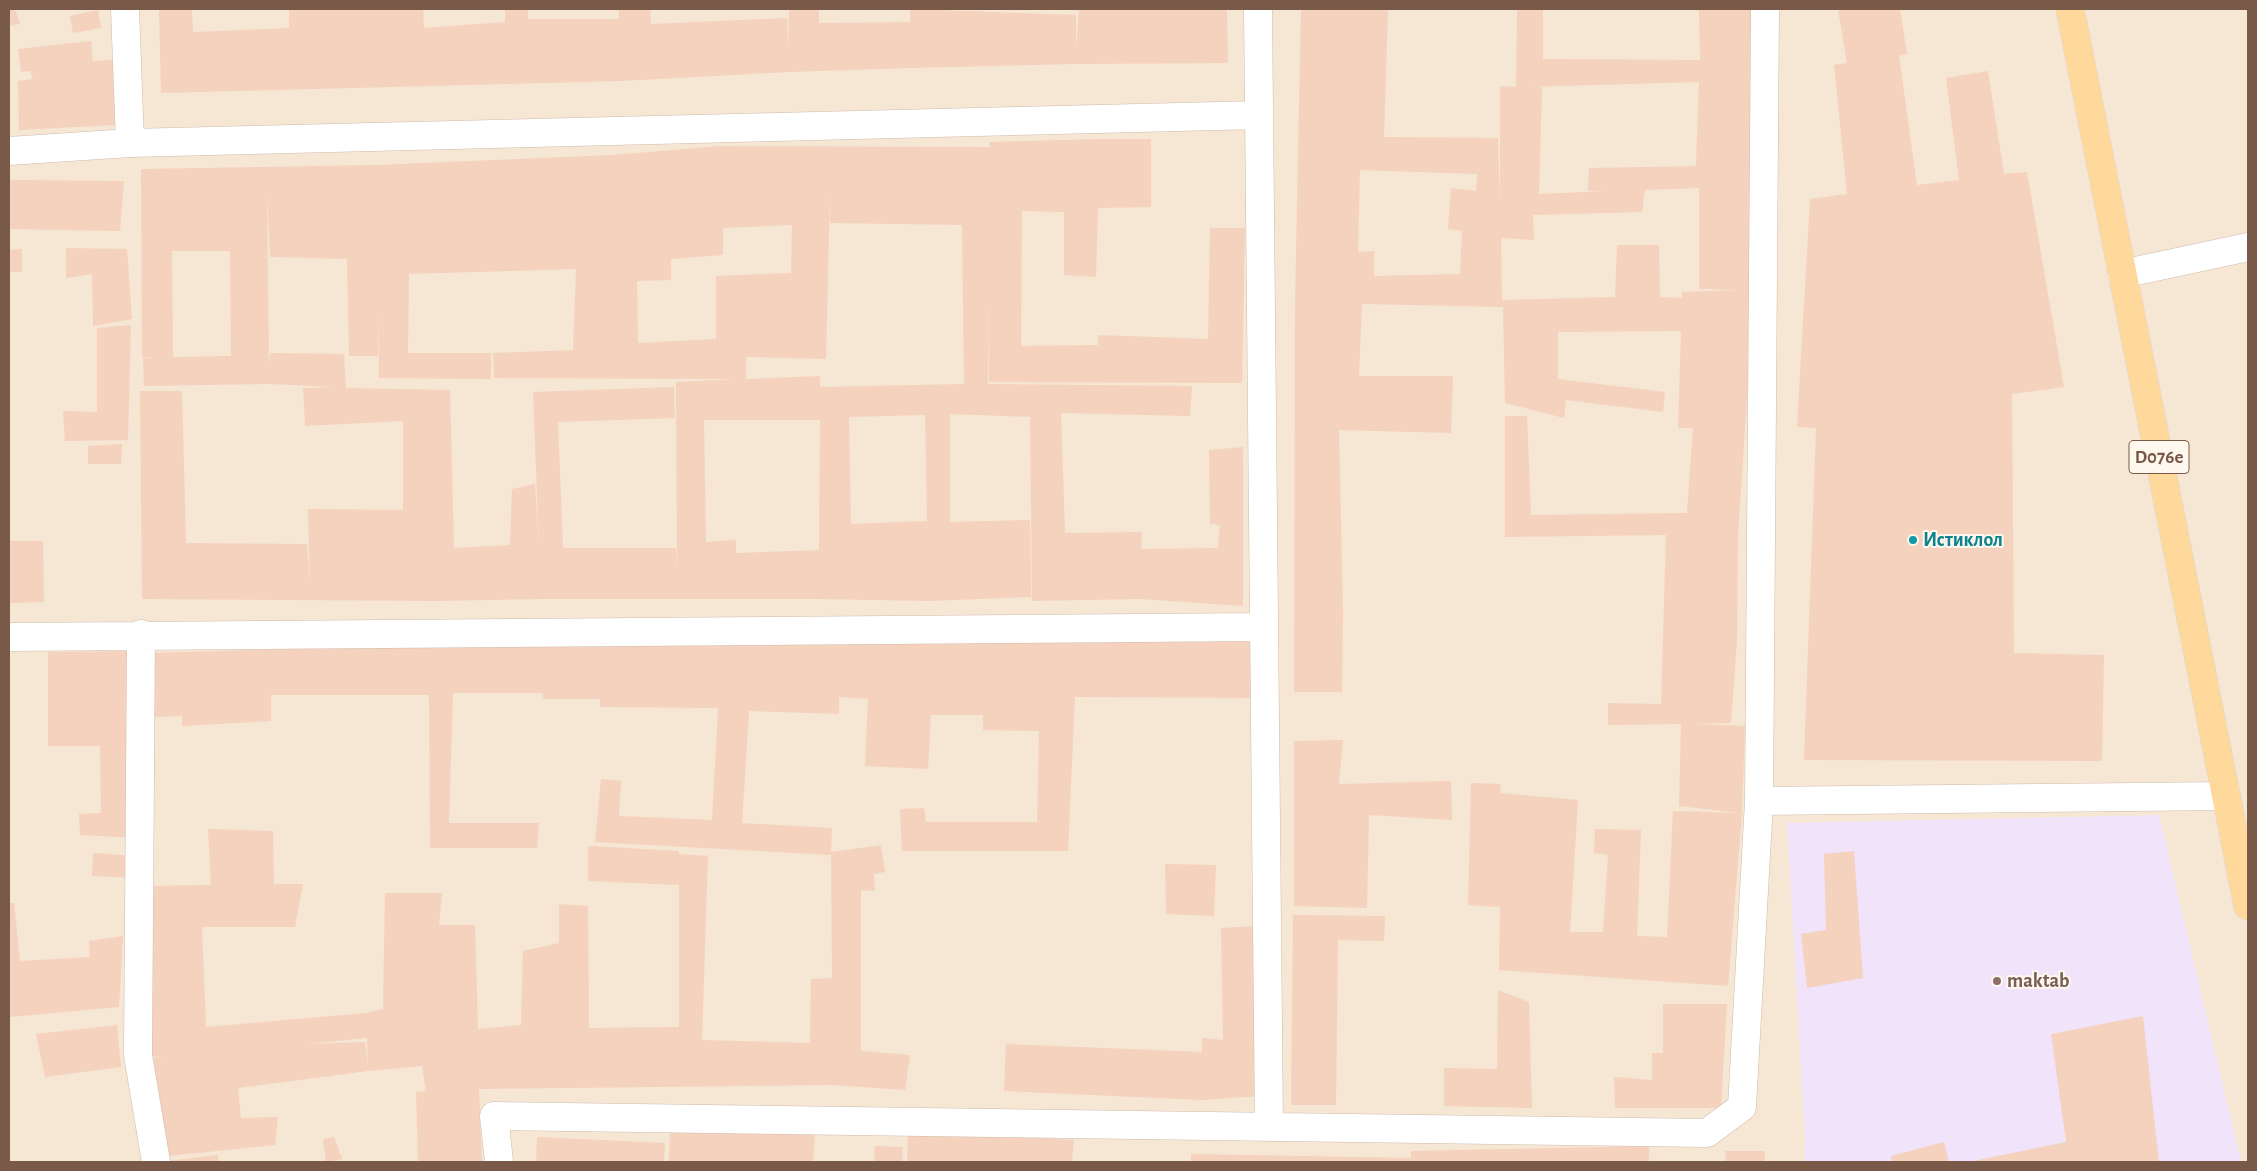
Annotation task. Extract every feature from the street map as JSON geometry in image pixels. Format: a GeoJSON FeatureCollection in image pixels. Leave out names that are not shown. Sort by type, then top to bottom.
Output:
{"type":"FeatureCollection","features":[{"type":"Feature","properties":{"kind":"main road","name":"D076e"},"geometry":{"type":"LineString","coordinates":[[2070,9],[2248,906]]}},
{"type":"Feature","properties":{"kind":"street"},"geometry":{"type":"LineString","coordinates":[[125,9],[130,143]]}},
{"type":"Feature","properties":{"kind":"street"},"geometry":{"type":"LineString","coordinates":[[1258,9],[1269,1126]]}},
{"type":"Feature","properties":{"kind":"street"},"geometry":{"type":"LineString","coordinates":[[498,1162],[494,1116],[1707,1133],[1742,1107],[1759,801],[1764,9]]}},
{"type":"Feature","properties":{"kind":"street"},"geometry":{"type":"LineString","coordinates":[[9,151],[130,143],[1259,115]]}},
{"type":"Feature","properties":{"kind":"street"},"geometry":{"type":"LineString","coordinates":[[2122,274],[2248,247]]}},
{"type":"Feature","properties":{"kind":"street"},"geometry":{"type":"LineString","coordinates":[[9,637],[141,634],[1263,627]]}},
{"type":"Feature","properties":{"kind":"street"},"geometry":{"type":"LineString","coordinates":[[141,634],[138,1055],[156,1162]]}},
{"type":"Feature","properties":{"kind":"street"},"geometry":{"type":"LineString","coordinates":[[1759,801],[2226,796]]}},
{"type":"Feature","properties":{"kind":"shaded area"},"geometry":{"type":"Polygon","coordinates":[[[9,9],[2248,9],[2248,1162],[9,1162],[9,9]]]}},
{"type":"Feature","properties":{"kind":"shaded area","name":"maktab"},"geometry":{"type":"Polygon","coordinates":[[[2159,815],[2241,1162],[1804,1162],[1805,1139],[1787,823],[2159,815]]]}},
{"type":"Feature","properties":{"kind":"building"},"geometry":{"type":"Polygon","coordinates":[[[9,9],[15,9],[20,24],[9,26],[9,9]]]}},
{"type":"Feature","properties":{"kind":"building"},"geometry":{"type":"Polygon","coordinates":[[[159,9],[192,9],[193,32],[289,28],[289,9],[423,9],[424,28],[505,22],[505,9],[528,9],[528,19],[619,19],[619,9],[650,9],[651,24],[787,18],[788,52],[789,9],[819,9],[819,23],[910,22],[910,9],[1076,15],[1076,50],[1079,9],[1227,9],[1228,63],[910,68],[621,81],[161,93],[159,9]]]}},
{"type":"Feature","properties":{"kind":"building"},"geometry":{"type":"Polygon","coordinates":[[[1301,9],[1388,9],[1384,137],[1498,138],[1500,205],[1500,86],[1516,87],[1517,9],[1543,9],[1543,59],[1700,60],[1699,9],[1754,9],[1754,290],[1738,535],[1737,640],[1731,723],[1694,724],[1745,726],[1742,813],[1728,986],[1499,970],[1500,907],[1468,905],[1471,783],[1501,784],[1500,793],[1578,800],[1570,932],[1603,932],[1608,855],[1594,853],[1595,829],[1641,830],[1637,936],[1667,937],[1673,811],[1739,813],[1679,806],[1681,724],[1608,725],[1608,703],[1661,704],[1666,535],[1505,537],[1505,416],[1527,416],[1531,515],[1687,513],[1693,428],[1678,428],[1681,331],[1558,332],[1558,379],[1665,392],[1663,412],[1566,400],[1564,418],[1505,403],[1503,307],[1362,304],[1359,376],[1453,376],[1451,433],[1339,430],[1343,612],[1342,692],[1294,692],[1295,303],[1301,9]],[[1699,82],[1525,87],[1542,87],[1539,194],[1607,191],[1588,191],[1589,168],[1696,166],[1699,82]],[[1360,170],[1358,252],[1374,251],[1374,276],[1460,274],[1462,231],[1448,229],[1451,188],[1476,191],[1477,174],[1360,170]],[[1699,188],[1645,190],[1642,212],[1533,215],[1534,240],[1501,238],[1502,300],[1615,297],[1617,245],[1659,245],[1660,297],[1682,298],[1682,292],[1741,290],[1699,289],[1699,188]]]}},
{"type":"Feature","properties":{"kind":"building","name":"Истиклол"},"geometry":{"type":"Polygon","coordinates":[[[1838,9],[1900,9],[1907,54],[1899,56],[1917,185],[1959,180],[1946,78],[1988,71],[2004,174],[2027,172],[2064,387],[2012,394],[2014,653],[2104,655],[2102,761],[1804,760],[1816,428],[1797,427],[1810,199],[1847,194],[1834,65],[1847,63],[1838,9]]]}},
{"type":"Feature","properties":{"kind":"building"},"geometry":{"type":"Polygon","coordinates":[[[98,10],[101,28],[73,33],[70,16],[98,10]]]}},
{"type":"Feature","properties":{"kind":"building"},"geometry":{"type":"Polygon","coordinates":[[[91,41],[93,61],[113,60],[116,125],[19,130],[18,81],[33,79],[30,71],[21,72],[18,49],[91,41]]]}},
{"type":"Feature","properties":{"kind":"building"},"geometry":{"type":"Polygon","coordinates":[[[1151,139],[1151,207],[1098,208],[1096,277],[1064,275],[1064,212],[1022,211],[1021,346],[1098,345],[1098,335],[1208,339],[1210,228],[1245,228],[1242,383],[989,382],[989,297],[988,384],[1192,386],[1190,416],[1061,413],[1065,533],[1142,532],[1141,549],[1218,548],[1220,525],[1210,524],[1209,450],[1243,447],[1243,606],[1139,599],[1032,601],[1030,417],[950,414],[950,522],[1030,520],[1031,597],[929,601],[818,599],[437,601],[142,599],[140,391],[182,391],[186,543],[307,544],[310,582],[308,509],[403,510],[403,421],[305,426],[303,388],[336,387],[269,384],[144,386],[143,358],[156,357],[142,357],[141,169],[377,165],[612,155],[721,146],[990,147],[990,142],[1151,139]],[[267,191],[269,368],[270,353],[344,354],[346,388],[450,390],[454,548],[510,545],[512,489],[535,484],[539,547],[533,392],[674,387],[675,418],[558,422],[563,548],[676,548],[677,572],[676,382],[735,379],[494,378],[493,353],[573,350],[576,269],[409,274],[408,353],[491,353],[491,379],[379,378],[378,301],[378,356],[349,356],[347,259],[270,257],[267,191]],[[830,191],[826,359],[746,357],[746,379],[820,376],[820,387],[964,384],[962,225],[830,223],[830,191]],[[792,225],[723,228],[723,255],[671,259],[671,280],[637,281],[638,343],[716,339],[716,276],[791,273],[792,225]],[[172,251],[173,357],[231,356],[230,251],[172,251]],[[925,415],[849,417],[851,524],[927,521],[925,415]],[[704,420],[706,542],[736,540],[736,553],[819,550],[820,420],[704,420]]]}},
{"type":"Feature","properties":{"kind":"building"},"geometry":{"type":"Polygon","coordinates":[[[9,180],[124,181],[120,231],[9,229],[9,180]]]}},
{"type":"Feature","properties":{"kind":"building"},"geometry":{"type":"Polygon","coordinates":[[[66,248],[127,249],[132,319],[93,326],[92,274],[66,278],[66,248]]]}},
{"type":"Feature","properties":{"kind":"building"},"geometry":{"type":"Polygon","coordinates":[[[22,249],[22,272],[9,272],[9,250],[22,249]]]}},
{"type":"Feature","properties":{"kind":"building"},"geometry":{"type":"Polygon","coordinates":[[[131,325],[128,440],[65,441],[63,411],[97,412],[97,328],[131,325]]]}},
{"type":"Feature","properties":{"kind":"building"},"geometry":{"type":"Polygon","coordinates":[[[122,444],[121,464],[88,464],[88,446],[122,444]]]}},
{"type":"Feature","properties":{"kind":"building"},"geometry":{"type":"Polygon","coordinates":[[[9,541],[43,541],[44,602],[9,603],[9,541]]]}},
{"type":"Feature","properties":{"kind":"building"},"geometry":{"type":"Polygon","coordinates":[[[1250,640],[1252,698],[1075,697],[1068,851],[902,851],[900,809],[924,808],[926,822],[1037,822],[1039,731],[983,730],[983,715],[931,715],[928,769],[865,766],[868,699],[839,697],[839,714],[749,711],[742,823],[832,828],[831,852],[881,845],[885,872],[874,874],[875,891],[861,890],[861,1051],[910,1055],[905,1090],[832,1085],[479,1089],[482,1162],[418,1162],[416,1092],[426,1091],[422,1066],[238,1088],[241,1118],[278,1117],[275,1145],[169,1156],[153,1058],[164,1056],[150,1057],[144,886],[211,885],[208,829],[273,831],[274,884],[303,884],[295,927],[202,927],[206,1027],[366,1013],[383,1009],[385,893],[442,893],[439,925],[475,925],[478,1029],[521,1025],[523,951],[559,943],[559,904],[588,906],[589,1028],[679,1027],[679,885],[588,881],[588,846],[679,851],[679,854],[708,856],[702,1040],[810,1043],[811,979],[832,978],[831,855],[595,842],[601,779],[621,781],[619,816],[712,820],[718,708],[600,707],[600,699],[543,699],[542,693],[453,693],[449,823],[539,823],[537,848],[430,848],[429,695],[271,695],[271,721],[182,726],[182,716],[149,717],[147,653],[429,645],[1250,640]],[[367,1038],[306,1044],[365,1042],[368,1065],[367,1038]]]}},
{"type":"Feature","properties":{"kind":"building"},"geometry":{"type":"Polygon","coordinates":[[[141,651],[139,838],[80,835],[79,814],[101,813],[100,746],[48,746],[48,652],[141,651]]]}},
{"type":"Feature","properties":{"kind":"building"},"geometry":{"type":"Polygon","coordinates":[[[1343,740],[1339,784],[1451,781],[1452,820],[1369,815],[1367,908],[1294,906],[1294,741],[1343,740]]]}},
{"type":"Feature","properties":{"kind":"building"},"geometry":{"type":"Polygon","coordinates":[[[1854,851],[1863,978],[1807,988],[1801,934],[1826,930],[1824,854],[1854,851]]]}},
{"type":"Feature","properties":{"kind":"building"},"geometry":{"type":"Polygon","coordinates":[[[93,853],[136,856],[132,878],[92,876],[93,853]]]}},
{"type":"Feature","properties":{"kind":"building"},"geometry":{"type":"Polygon","coordinates":[[[1165,864],[1216,865],[1214,916],[1166,914],[1165,864]]]}},
{"type":"Feature","properties":{"kind":"building"},"geometry":{"type":"Polygon","coordinates":[[[9,903],[14,903],[20,961],[90,957],[89,941],[123,936],[119,1007],[9,1017],[9,903]]]}},
{"type":"Feature","properties":{"kind":"building"},"geometry":{"type":"Polygon","coordinates":[[[1293,915],[1385,916],[1384,941],[1338,940],[1336,1105],[1291,1105],[1293,915]]]}},
{"type":"Feature","properties":{"kind":"building"},"geometry":{"type":"Polygon","coordinates":[[[1257,926],[1262,1096],[1202,1100],[1004,1091],[1006,1044],[1202,1052],[1202,1038],[1223,1040],[1221,928],[1257,926]]]}},
{"type":"Feature","properties":{"kind":"building"},"geometry":{"type":"Polygon","coordinates":[[[1498,990],[1529,1002],[1532,1108],[1444,1106],[1444,1068],[1497,1069],[1498,990]]]}},
{"type":"Feature","properties":{"kind":"building"},"geometry":{"type":"Polygon","coordinates":[[[1663,1004],[1727,1004],[1721,1108],[1615,1108],[1614,1077],[1652,1080],[1652,1053],[1663,1053],[1663,1004]]]}},
{"type":"Feature","properties":{"kind":"building"},"geometry":{"type":"Polygon","coordinates":[[[2143,1016],[2159,1162],[1968,1162],[2066,1142],[2051,1034],[2143,1016]]]}},
{"type":"Feature","properties":{"kind":"building"},"geometry":{"type":"Polygon","coordinates":[[[117,1025],[121,1067],[45,1077],[36,1034],[117,1025]]]}},
{"type":"Feature","properties":{"kind":"building"},"geometry":{"type":"Polygon","coordinates":[[[670,1130],[815,1134],[813,1162],[669,1162],[670,1130]]]}},
{"type":"Feature","properties":{"kind":"building"},"geometry":{"type":"Polygon","coordinates":[[[908,1130],[1074,1140],[1072,1162],[907,1162],[908,1130]]]}},
{"type":"Feature","properties":{"kind":"building"},"geometry":{"type":"Polygon","coordinates":[[[334,1137],[342,1159],[326,1162],[323,1139],[334,1137]]]}},
{"type":"Feature","properties":{"kind":"building"},"geometry":{"type":"Polygon","coordinates":[[[537,1137],[665,1143],[664,1162],[536,1162],[537,1137]]]}},
{"type":"Feature","properties":{"kind":"building"},"geometry":{"type":"Polygon","coordinates":[[[1944,1142],[1949,1162],[1892,1162],[1891,1156],[1944,1142]]]}},
{"type":"Feature","properties":{"kind":"building"},"geometry":{"type":"Polygon","coordinates":[[[875,1146],[903,1147],[902,1162],[874,1162],[875,1146]]]}},
{"type":"Feature","properties":{"kind":"building"},"geometry":{"type":"Polygon","coordinates":[[[1649,1146],[1649,1162],[1191,1162],[1191,1154],[1411,1158],[1411,1151],[1649,1146]]]}},
{"type":"Feature","properties":{"kind":"building"},"geometry":{"type":"Polygon","coordinates":[[[1725,1151],[1765,1151],[1765,1162],[1726,1162],[1725,1151]]]}},
{"type":"Feature","properties":{"kind":"building"},"geometry":{"type":"Polygon","coordinates":[[[218,1155],[218,1162],[168,1162],[168,1161],[218,1155]]]}},
{"type":"Feature","properties":{"kind":"place","name":"Истиклол"},"geometry":{"type":"Point","coordinates":[1913,540]}},
{"type":"Feature","properties":{"kind":"place","name":"maktab"},"geometry":{"type":"Point","coordinates":[1997,981]}}]}
